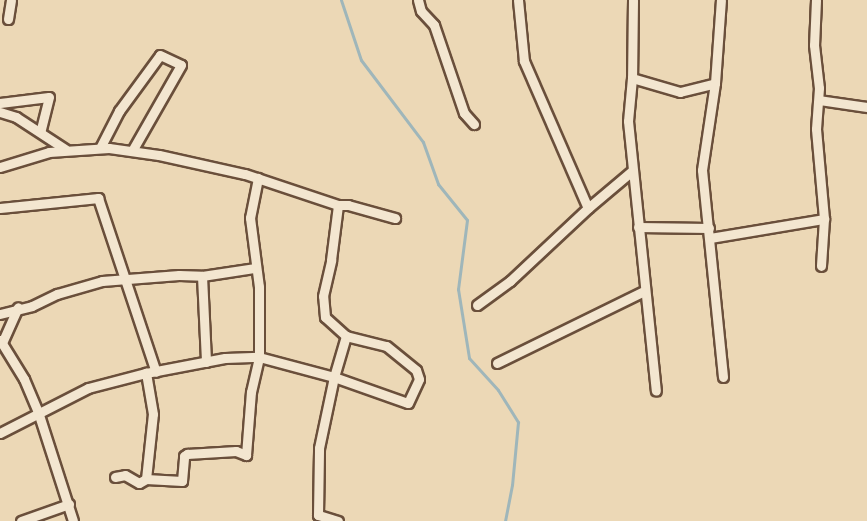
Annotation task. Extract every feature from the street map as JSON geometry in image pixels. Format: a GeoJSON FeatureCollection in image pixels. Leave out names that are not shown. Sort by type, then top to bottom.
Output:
{"type":"FeatureCollection","features":[{"type":"Feature","properties":{"kind":"street"},"geometry":{"type":"LineString","coordinates":[[8,19],[11,0]]}},
{"type":"Feature","properties":{"kind":"street"},"geometry":{"type":"LineString","coordinates":[[418,0],[421,11],[434,25],[461,107],[474,124]]}},
{"type":"Feature","properties":{"kind":"street"},"geometry":{"type":"LineString","coordinates":[[518,0],[524,61],[588,208]]}},
{"type":"Feature","properties":{"kind":"street"},"geometry":{"type":"LineString","coordinates":[[633,0],[633,78],[628,121],[656,391]]}},
{"type":"Feature","properties":{"kind":"street"},"geometry":{"type":"LineString","coordinates":[[722,0],[715,82],[702,170],[723,377]]}},
{"type":"Feature","properties":{"kind":"street"},"geometry":{"type":"LineString","coordinates":[[816,0],[814,45],[819,100],[817,143],[822,166],[824,219],[821,266]]}},
{"type":"Feature","properties":{"kind":"street"},"geometry":{"type":"LineString","coordinates":[[100,148],[119,111],[160,55],[181,65],[132,152]]}},
{"type":"Feature","properties":{"kind":"street"},"geometry":{"type":"LineString","coordinates":[[633,78],[680,92],[715,82]]}},
{"type":"Feature","properties":{"kind":"street"},"geometry":{"type":"LineString","coordinates":[[0,103],[49,98],[40,132]]}},
{"type":"Feature","properties":{"kind":"street"},"geometry":{"type":"LineString","coordinates":[[819,100],[867,107]]}},
{"type":"Feature","properties":{"kind":"street"},"geometry":{"type":"LineString","coordinates":[[0,112],[16,117],[65,149]]}},
{"type":"Feature","properties":{"kind":"street"},"geometry":{"type":"LineString","coordinates":[[49,152],[53,140]]}},
{"type":"Feature","properties":{"kind":"street"},"geometry":{"type":"LineString","coordinates":[[0,167],[65,149],[100,148],[132,152],[258,178],[338,205],[348,205],[395,218]]}},
{"type":"Feature","properties":{"kind":"street"},"geometry":{"type":"LineString","coordinates":[[477,305],[510,281],[588,208],[632,171]]}},
{"type":"Feature","properties":{"kind":"street"},"geometry":{"type":"LineString","coordinates":[[115,477],[125,475],[139,483],[146,479],[182,481],[184,456],[188,454],[236,451],[246,455],[251,392],[259,357],[259,287],[250,218],[258,178]]}},
{"type":"Feature","properties":{"kind":"street"},"geometry":{"type":"LineString","coordinates":[[0,208],[98,198],[151,372],[153,414],[146,479]]}},
{"type":"Feature","properties":{"kind":"street"},"geometry":{"type":"LineString","coordinates":[[0,433],[88,388],[151,372],[206,362],[259,357],[334,377],[408,403],[418,380],[416,370],[386,346],[346,336],[331,324],[322,307],[338,205]]}},
{"type":"Feature","properties":{"kind":"street"},"geometry":{"type":"LineString","coordinates":[[710,238],[824,219]]}},
{"type":"Feature","properties":{"kind":"street"},"geometry":{"type":"LineString","coordinates":[[638,227],[709,228]]}},
{"type":"Feature","properties":{"kind":"street"},"geometry":{"type":"LineString","coordinates":[[0,314],[32,306],[88,285],[179,275],[202,276],[255,268]]}},
{"type":"Feature","properties":{"kind":"street"},"geometry":{"type":"LineString","coordinates":[[202,276],[206,362]]}},
{"type":"Feature","properties":{"kind":"street"},"geometry":{"type":"LineString","coordinates":[[497,363],[644,291]]}},
{"type":"Feature","properties":{"kind":"street"},"geometry":{"type":"LineString","coordinates":[[18,308],[1,341],[24,379],[39,415],[73,521]]}},
{"type":"Feature","properties":{"kind":"street"},"geometry":{"type":"LineString","coordinates":[[338,521],[320,518],[319,448],[334,377],[346,336]]}},
{"type":"Feature","properties":{"kind":"street"},"geometry":{"type":"LineString","coordinates":[[21,521],[69,504]]}},
{"type":"Feature","properties":{"kind":"waterway"},"geometry":{"type":"LineString","coordinates":[[341,0],[361,60],[423,142],[438,184],[467,220],[458,289],[469,358],[498,390],[518,422],[512,485],[505,521]]}}]}
